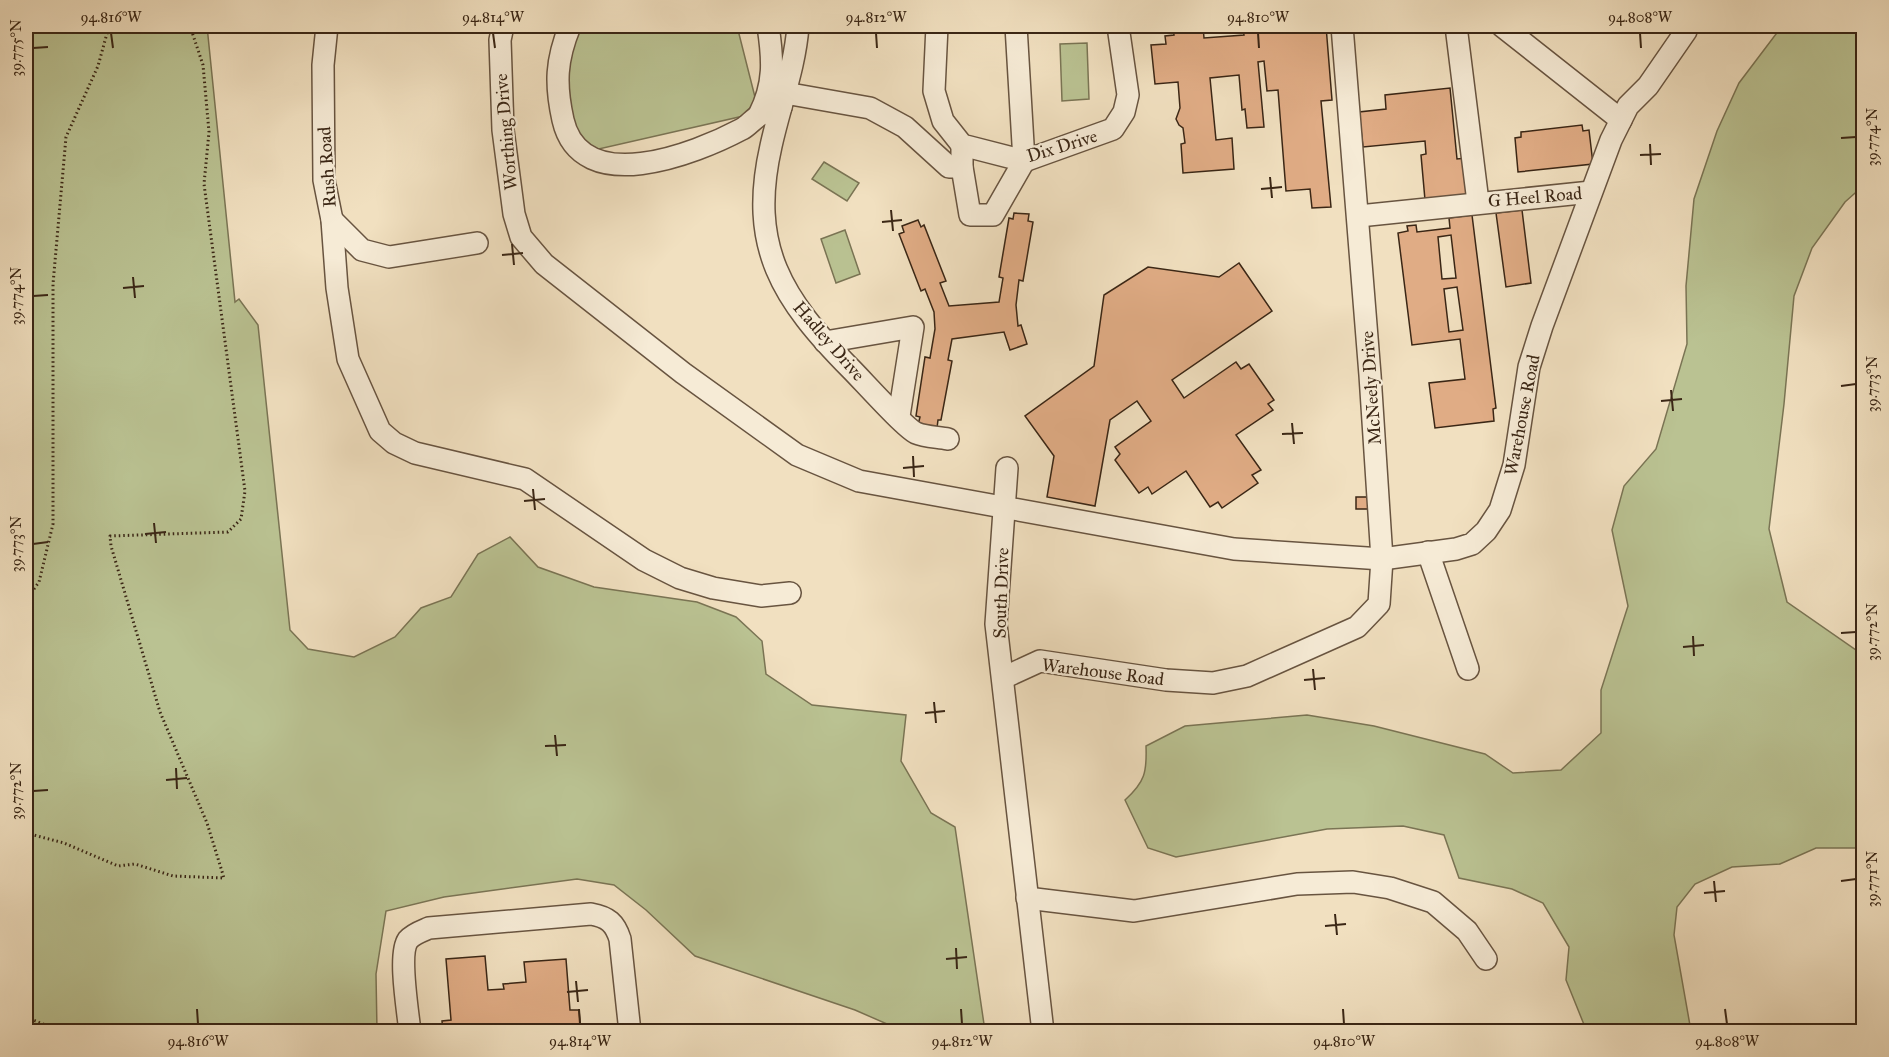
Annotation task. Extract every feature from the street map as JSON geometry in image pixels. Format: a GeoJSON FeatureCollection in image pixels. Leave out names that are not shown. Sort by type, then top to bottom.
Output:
{"type":"FeatureCollection","features":[{"type":"Feature","properties":{"kind":"street","name":"Rush Road"},"geometry":{"type":"LineString","coordinates":[[327,26],[323,65],[324,180],[332,220],[362,250],[389,257],[477,243]]}},
{"type":"Feature","properties":{"kind":"street","name":"Worthing Drive"},"geometry":{"type":"LineString","coordinates":[[503,26],[500,40],[503,130],[514,214],[521,237],[544,264],[683,373],[797,455],[859,481],[1005,509]]}},
{"type":"Feature","properties":{"kind":"street"},"geometry":{"type":"LineString","coordinates":[[570,26],[559,52],[557,93],[565,129],[576,148],[594,161],[615,165],[664,158],[702,148],[744,128],[759,115],[783,100],[870,108],[905,127],[949,167],[962,166]]}},
{"type":"Feature","properties":{"kind":"street"},"geometry":{"type":"LineString","coordinates":[[759,115],[771,90],[773,77],[768,26]]}},
{"type":"Feature","properties":{"kind":"street","name":"Hadley Drive"},"geometry":{"type":"LineString","coordinates":[[798,26],[796,49],[764,186],[765,226],[772,262],[801,313],[825,342],[915,433],[948,439]]}},
{"type":"Feature","properties":{"kind":"street"},"geometry":{"type":"LineString","coordinates":[[938,26],[933,60],[934,91],[943,121],[962,145],[962,166],[970,215],[993,214],[1024,161],[1016,26]]}},
{"type":"Feature","properties":{"kind":"street","name":"Dix Drive"},"geometry":{"type":"LineString","coordinates":[[962,145],[1024,161],[1113,129],[1124,112],[1128,95],[1118,26]]}},
{"type":"Feature","properties":{"kind":"street","name":"McNeely Drive"},"geometry":{"type":"LineString","coordinates":[[1342,26],[1359,216],[1382,559]]}},
{"type":"Feature","properties":{"kind":"street"},"geometry":{"type":"LineString","coordinates":[[1359,216],[1478,202],[1456,26]]}},
{"type":"Feature","properties":{"kind":"street"},"geometry":{"type":"LineString","coordinates":[[1502,26],[1621,120]]}},
{"type":"Feature","properties":{"kind":"street","name":"Warehouse Road"},"geometry":{"type":"LineString","coordinates":[[1003,678],[1040,661],[1166,680],[1214,683],[1247,676],[1357,627],[1379,604],[1382,559],[1456,549],[1472,544],[1486,531],[1500,510],[1514,465],[1529,367],[1611,140],[1628,106],[1648,86],[1686,31],[1687,26]]}},
{"type":"Feature","properties":{"kind":"street","name":"G Heel Road"},"geometry":{"type":"LineString","coordinates":[[1478,202],[1591,192]]}},
{"type":"Feature","properties":{"kind":"street"},"geometry":{"type":"LineString","coordinates":[[332,220],[348,359],[370,414],[380,431],[394,443],[415,453],[525,478],[644,560],[680,578],[713,588],[761,596],[789,593]]}},
{"type":"Feature","properties":{"kind":"street"},"geometry":{"type":"LineString","coordinates":[[825,342],[913,327],[899,416]]}},
{"type":"Feature","properties":{"kind":"street","name":"South Drive"},"geometry":{"type":"LineString","coordinates":[[1007,468],[996,624],[1043,1032]]}},
{"type":"Feature","properties":{"kind":"street"},"geometry":{"type":"LineString","coordinates":[[1005,509],[1234,549],[1382,559]]}},
{"type":"Feature","properties":{"kind":"street"},"geometry":{"type":"LineString","coordinates":[[1428,552],[1468,669]]}},
{"type":"Feature","properties":{"kind":"street"},"geometry":{"type":"LineString","coordinates":[[1027,898],[1134,911],[1297,884],[1353,882],[1390,888],[1433,902],[1467,931],[1486,959]]}},
{"type":"Feature","properties":{"kind":"street"},"geometry":{"type":"LineString","coordinates":[[410,1032],[404,954],[407,941],[415,934],[429,927],[591,914],[605,917],[615,926],[620,939],[630,1032]]}},
{"type":"Feature","properties":{"kind":"path"},"geometry":{"type":"LineString","coordinates":[[26,600],[39,582],[53,524],[53,284],[66,137],[98,66],[109,26]]}},
{"type":"Feature","properties":{"kind":"path"},"geometry":{"type":"LineString","coordinates":[[26,833],[64,843],[118,866],[135,864],[173,876],[224,878],[207,823],[160,712],[110,536],[228,532],[241,519],[245,491],[204,184],[209,132],[203,64],[192,32],[182,26]]}},
{"type":"Feature","properties":{"kind":"path"},"geometry":{"type":"LineString","coordinates":[[26,1017],[62,1032]]}},
{"type":"Feature","properties":{"kind":"green space"},"geometry":{"type":"Polygon","coordinates":[[[26,26],[207,26],[235,302],[239,299],[258,325],[290,630],[308,649],[354,657],[395,637],[421,608],[451,597],[478,554],[510,537],[538,567],[594,587],[697,602],[736,617],[762,641],[766,674],[812,705],[906,715],[901,761],[931,813],[955,827],[985,1031],[903,1031],[855,1010],[695,956],[646,910],[614,885],[577,879],[444,897],[386,911],[376,974],[377,1031],[26,1031],[26,26]]]}},
{"type":"Feature","properties":{"kind":"green space"},"geometry":{"type":"Polygon","coordinates":[[[574,26],[737,26],[757,105],[752,114],[590,151],[577,143],[562,95],[574,26]]]}},
{"type":"Feature","properties":{"kind":"green space"},"geometry":{"type":"Polygon","coordinates":[[[1782,26],[1863,26],[1863,186],[1845,202],[1812,248],[1794,296],[1769,529],[1787,602],[1863,655],[1863,672],[1860,674],[1864,676],[1863,856],[1857,848],[1816,848],[1780,864],[1732,867],[1695,884],[1677,907],[1674,935],[1691,1031],[1587,1032],[1566,980],[1569,947],[1543,903],[1512,889],[1459,878],[1444,835],[1403,826],[1327,829],[1176,857],[1148,848],[1125,800],[1141,782],[1146,763],[1146,746],[1185,726],[1307,715],[1374,726],[1485,754],[1513,773],[1561,770],[1601,733],[1601,690],[1628,606],[1612,530],[1624,486],[1656,449],[1687,344],[1686,286],[1694,199],[1717,131],[1739,83],[1782,26]]]}},
{"type":"Feature","properties":{"kind":"green space"},"geometry":{"type":"Polygon","coordinates":[[[1087,43],[1089,99],[1062,101],[1060,44],[1087,43]]]}},
{"type":"Feature","properties":{"kind":"green space"},"geometry":{"type":"Polygon","coordinates":[[[824,162],[859,183],[847,201],[812,179],[824,162]]]}},
{"type":"Feature","properties":{"kind":"green space"},"geometry":{"type":"Polygon","coordinates":[[[845,230],[860,274],[836,283],[821,239],[845,230]]]}},
{"type":"Feature","properties":{"kind":"building"},"geometry":{"type":"Polygon","coordinates":[[[1173,26],[1203,26],[1204,38],[1244,35],[1243,29],[1326,26],[1332,100],[1321,101],[1331,207],[1312,208],[1310,189],[1286,191],[1278,90],[1267,91],[1264,61],[1258,62],[1264,127],[1247,128],[1245,109],[1242,110],[1239,75],[1210,78],[1216,140],[1232,138],[1234,169],[1183,173],[1181,144],[1185,143],[1183,128],[1176,119],[1180,108],[1178,82],[1155,84],[1151,45],[1166,44],[1165,36],[1174,35],[1173,26]]]}},
{"type":"Feature","properties":{"kind":"building"},"geometry":{"type":"Polygon","coordinates":[[[1450,88],[1457,159],[1466,158],[1470,195],[1425,200],[1421,155],[1426,154],[1425,141],[1363,147],[1359,112],[1386,109],[1385,95],[1450,88]]]}},
{"type":"Feature","properties":{"kind":"building"},"geometry":{"type":"Polygon","coordinates":[[[1582,125],[1583,131],[1589,130],[1593,164],[1518,172],[1515,138],[1521,137],[1521,132],[1582,125]]]}},
{"type":"Feature","properties":{"kind":"building"},"geometry":{"type":"Polygon","coordinates":[[[1522,210],[1531,283],[1506,287],[1496,213],[1522,210]]]}},
{"type":"Feature","properties":{"kind":"building"},"geometry":{"type":"Polygon","coordinates":[[[1014,213],[1029,214],[1028,221],[1033,222],[1023,281],[1019,280],[1016,305],[1018,326],[1021,325],[1027,344],[1010,350],[1004,332],[952,339],[948,360],[952,361],[941,420],[938,420],[937,428],[918,425],[920,417],[916,416],[925,357],[930,358],[935,329],[934,312],[925,289],[921,291],[899,234],[904,232],[902,226],[918,220],[921,227],[924,225],[946,281],[940,283],[949,306],[999,302],[1003,278],[999,277],[1009,218],[1013,219],[1014,213]]]}},
{"type":"Feature","properties":{"kind":"building"},"geometry":{"type":"Polygon","coordinates":[[[1472,215],[1496,408],[1493,409],[1494,421],[1435,428],[1429,383],[1465,379],[1460,339],[1412,345],[1398,233],[1408,231],[1407,226],[1416,225],[1417,232],[1450,228],[1449,218],[1472,215]],[[1451,235],[1438,237],[1442,279],[1456,278],[1451,235]],[[1457,287],[1444,289],[1449,332],[1463,330],[1457,287]]]}},
{"type":"Feature","properties":{"kind":"building"},"geometry":{"type":"Polygon","coordinates":[[[1239,263],[1272,311],[1172,380],[1184,398],[1236,362],[1241,369],[1249,364],[1274,400],[1268,404],[1273,410],[1236,435],[1261,470],[1252,475],[1258,483],[1222,508],[1218,502],[1210,507],[1186,471],[1152,494],[1148,487],[1139,493],[1115,460],[1120,454],[1115,447],[1151,421],[1137,401],[1110,420],[1095,506],[1047,497],[1054,456],[1025,416],[1094,366],[1104,295],[1148,267],[1219,277],[1239,263]]]}},
{"type":"Feature","properties":{"kind":"building"},"geometry":{"type":"Polygon","coordinates":[[[1356,497],[1369,497],[1369,509],[1356,509],[1356,497]]]}},
{"type":"Feature","properties":{"kind":"building"},"geometry":{"type":"Polygon","coordinates":[[[485,956],[488,990],[504,989],[503,984],[526,982],[524,962],[566,959],[570,1010],[579,1010],[581,1032],[443,1032],[442,1021],[451,1020],[446,959],[485,956]]]}}]}
